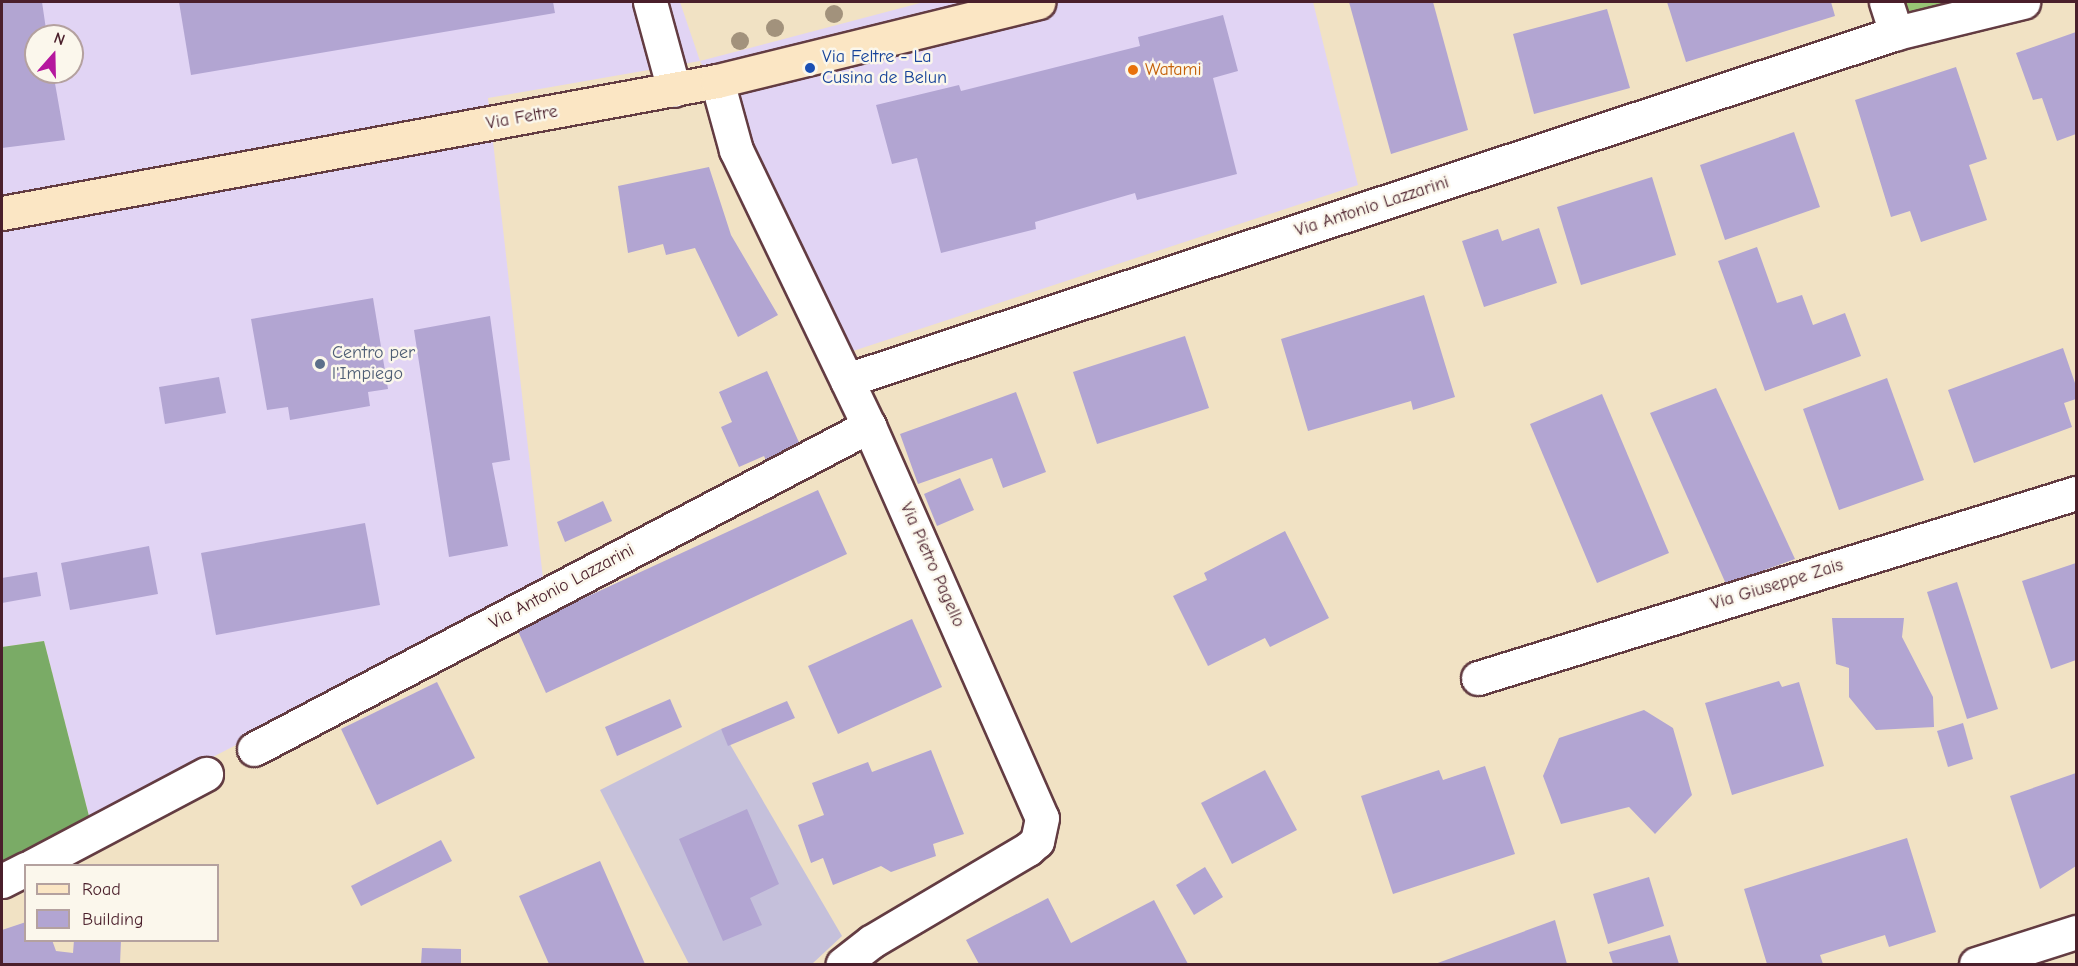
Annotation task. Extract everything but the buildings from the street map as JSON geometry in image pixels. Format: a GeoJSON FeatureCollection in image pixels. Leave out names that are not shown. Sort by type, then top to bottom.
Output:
{"type":"FeatureCollection","features":[{"type":"Feature","properties":{"kind":"main road","name":"Via Feltre"},"geometry":{"type":"LineString","coordinates":[[2,213],[674,90],[1038,2]]}},
{"type":"Feature","properties":{"kind":"street"},"geometry":{"type":"LineString","coordinates":[[650,2],[674,90]]}},
{"type":"Feature","properties":{"kind":"street"},"geometry":{"type":"LineString","coordinates":[[1886,2],[1896,33]]}},
{"type":"Feature","properties":{"kind":"street","name":"Via Antonio Lazzarini"},"geometry":{"type":"LineString","coordinates":[[847,380],[1896,33],[2023,2]]}},
{"type":"Feature","properties":{"kind":"street","name":"Via Pietro Pagello"},"geometry":{"type":"LineString","coordinates":[[717,81],[736,150],[869,426],[1042,818],[1037,841],[1028,849],[871,942],[843,964]]}},
{"type":"Feature","properties":{"kind":"street","name":"Via Antonio Lazzarini"},"geometry":{"type":"LineString","coordinates":[[254,749],[869,426]]}},
{"type":"Feature","properties":{"kind":"street","name":"Via Giuseppe Zais"},"geometry":{"type":"LineString","coordinates":[[1478,678],[2076,493]]}},
{"type":"Feature","properties":{"kind":"street"},"geometry":{"type":"LineString","coordinates":[[36,864],[206,774]]}},
{"type":"Feature","properties":{"kind":"street"},"geometry":{"type":"LineString","coordinates":[[2,881],[24,870]]}},
{"type":"Feature","properties":{"kind":"street"},"geometry":{"type":"LineString","coordinates":[[1976,964],[2076,932]]}},
{"type":"Feature","properties":{"kind":"shaded area"},"geometry":{"type":"Polygon","coordinates":[[[2,2],[680,2],[700,61],[488,98],[544,587],[90,820],[44,641],[2,647],[2,2]]]}},
{"type":"Feature","properties":{"kind":"shaded area"},"geometry":{"type":"Polygon","coordinates":[[[924,2],[1313,2],[1358,185],[847,353],[700,61],[924,2]]]}},
{"type":"Feature","properties":{"kind":"shaded area"},"geometry":{"type":"Polygon","coordinates":[[[721,729],[842,936],[812,964],[689,964],[600,790],[721,729]]]}},
{"type":"Feature","properties":{"kind":"green space"},"geometry":{"type":"Polygon","coordinates":[[[1897,2],[1971,2],[1903,22],[1897,2]]]}},
{"type":"Feature","properties":{"kind":"green space"},"geometry":{"type":"Polygon","coordinates":[[[44,641],[90,820],[2,869],[2,647],[44,641]]]}},
{"type":"Feature","properties":{"kind":"place","name":"Via Feltre - La Cusina de Belun"},"geometry":{"type":"Point","coordinates":[810,68]}},
{"type":"Feature","properties":{"kind":"place","name":"Watami"},"geometry":{"type":"Point","coordinates":[1133,70]}},
{"type":"Feature","properties":{"kind":"place","name":"Centro per l'Impiego"},"geometry":{"type":"Point","coordinates":[320,364]}}]}
